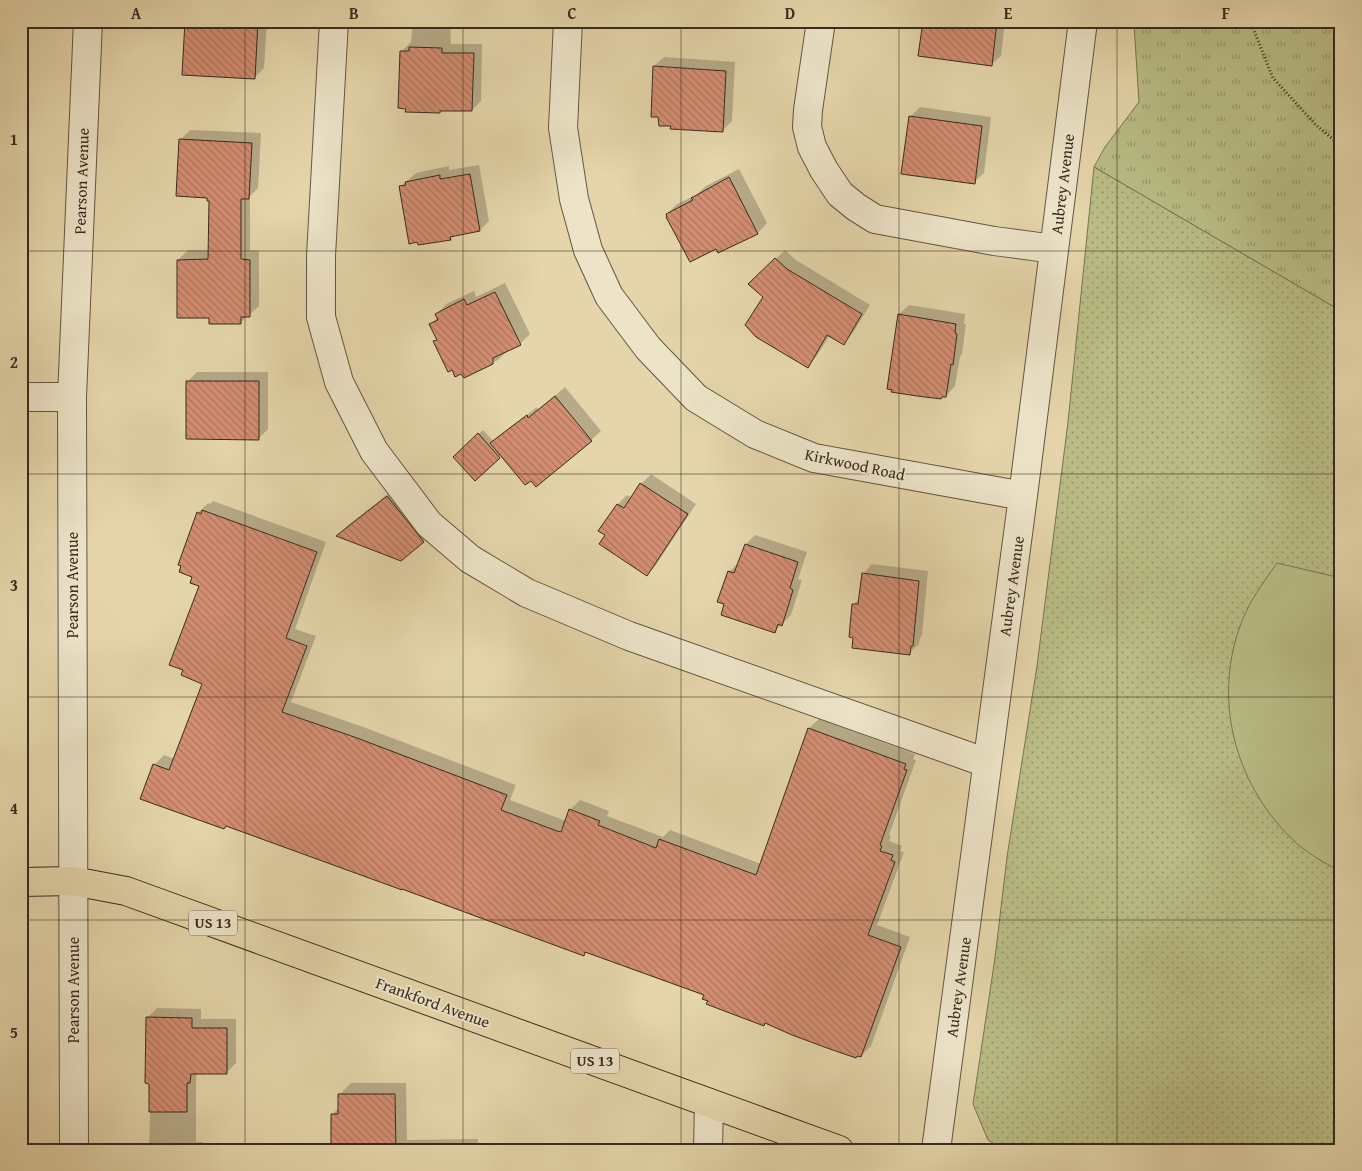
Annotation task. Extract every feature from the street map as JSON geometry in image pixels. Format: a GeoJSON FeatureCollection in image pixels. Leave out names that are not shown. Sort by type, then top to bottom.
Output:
{"type":"FeatureCollection","features":[{"type":"Feature","properties":{"kind":"main road","name":"Frankford Avenue"},"geometry":{"type":"LineString","coordinates":[[21,882],[73,881],[126,891],[839,1150]]}},
{"type":"Feature","properties":{"kind":"street","name":"Pearson Avenue"},"geometry":{"type":"LineString","coordinates":[[74,1150],[72,397],[88,21]]}},
{"type":"Feature","properties":{"kind":"street"},"geometry":{"type":"LineString","coordinates":[[334,21],[321,256],[321,317],[340,382],[374,452],[429,524],[470,559],[527,593],[629,636],[987,763]]}},
{"type":"Feature","properties":{"kind":"street","name":"Kirkwood Road"},"geometry":{"type":"LineString","coordinates":[[568,21],[563,128],[574,199],[588,250],[609,296],[648,348],[696,398],[755,434],[814,458],[1023,496]]}},
{"type":"Feature","properties":{"kind":"street"},"geometry":{"type":"LineString","coordinates":[[821,21],[808,110],[808,127],[812,147],[840,194],[875,219],[994,241],[1054,249]]}},
{"type":"Feature","properties":{"kind":"street","name":"Aubrey Avenue"},"geometry":{"type":"LineString","coordinates":[[936,1150],[1023,496],[1083,21]]}},
{"type":"Feature","properties":{"kind":"street"},"geometry":{"type":"LineString","coordinates":[[21,397],[72,397]]}},
{"type":"Feature","properties":{"kind":"street"},"geometry":{"type":"LineString","coordinates":[[708,1150],[709,1103]]}},
{"type":"Feature","properties":{"kind":"path"},"geometry":{"type":"LineString","coordinates":[[1253,21],[1253,28],[1273,78],[1315,124],[1341,146]]}},
{"type":"Feature","properties":{"kind":"green space"},"geometry":{"type":"Polygon","coordinates":[[[1130,21],[1341,21],[1341,311],[1094,167],[1105,147],[1139,102],[1134,25],[1130,21]]]}},
{"type":"Feature","properties":{"kind":"green space"},"geometry":{"type":"Polygon","coordinates":[[[1094,167],[1341,311],[1341,1150],[1011,1150],[988,1140],[973,1104],[995,958],[1007,857],[1037,666],[1068,422],[1094,167]]]}},
{"type":"Feature","properties":{"kind":"green space"},"geometry":{"type":"Polygon","coordinates":[[[1277,563],[1341,578],[1341,872],[1302,848],[1271,816],[1255,791],[1243,765],[1234,737],[1229,708],[1229,679],[1233,650],[1249,606],[1277,563]]]}},
{"type":"Feature","properties":{"kind":"building"},"geometry":{"type":"Polygon","coordinates":[[[185,21],[258,21],[255,79],[182,75],[185,21]]]}},
{"type":"Feature","properties":{"kind":"building"},"geometry":{"type":"Polygon","coordinates":[[[923,21],[997,21],[992,66],[918,56],[923,21]]]}},
{"type":"Feature","properties":{"kind":"building"},"geometry":{"type":"Polygon","coordinates":[[[409,47],[442,48],[442,53],[474,53],[472,111],[440,111],[440,113],[405,112],[406,109],[398,108],[400,51],[409,51],[409,47]]]}},
{"type":"Feature","properties":{"kind":"building"},"geometry":{"type":"Polygon","coordinates":[[[653,66],[726,71],[723,132],[670,129],[671,126],[659,126],[658,117],[651,117],[653,66]]]}},
{"type":"Feature","properties":{"kind":"building"},"geometry":{"type":"Polygon","coordinates":[[[909,116],[982,126],[975,184],[901,174],[909,116]]]}},
{"type":"Feature","properties":{"kind":"building"},"geometry":{"type":"Polygon","coordinates":[[[179,139],[252,143],[249,199],[241,199],[241,259],[250,260],[250,317],[241,317],[241,324],[209,324],[209,318],[177,318],[177,260],[208,259],[209,201],[207,201],[207,198],[176,196],[179,139]]]}},
{"type":"Feature","properties":{"kind":"building"},"geometry":{"type":"Polygon","coordinates":[[[470,174],[480,231],[450,237],[451,240],[418,245],[417,242],[409,244],[399,186],[406,185],[405,182],[440,175],[440,179],[470,174]]]}},
{"type":"Feature","properties":{"kind":"building"},"geometry":{"type":"Polygon","coordinates":[[[729,177],[758,234],[718,253],[716,249],[690,262],[666,214],[693,200],[691,198],[729,177]]]}},
{"type":"Feature","properties":{"kind":"building"},"geometry":{"type":"Polygon","coordinates":[[[775,258],[787,269],[862,314],[844,345],[827,335],[808,368],[756,337],[745,325],[763,297],[748,284],[775,258]]]}},
{"type":"Feature","properties":{"kind":"building"},"geometry":{"type":"Polygon","coordinates":[[[495,292],[521,345],[493,358],[493,364],[464,378],[461,374],[455,377],[452,370],[448,372],[433,341],[437,340],[429,324],[438,320],[435,314],[464,299],[467,305],[495,292]]]}},
{"type":"Feature","properties":{"kind":"building"},"geometry":{"type":"Polygon","coordinates":[[[898,314],[956,324],[955,333],[957,334],[953,365],[951,364],[946,397],[941,399],[917,396],[891,392],[892,390],[887,389],[898,314]]]}},
{"type":"Feature","properties":{"kind":"building"},"geometry":{"type":"Polygon","coordinates":[[[186,381],[259,381],[259,440],[186,439],[186,381]]]}},
{"type":"Feature","properties":{"kind":"building"},"geometry":{"type":"Polygon","coordinates":[[[555,396],[592,441],[536,487],[531,481],[525,485],[490,443],[527,415],[528,418],[555,396]]]}},
{"type":"Feature","properties":{"kind":"building"},"geometry":{"type":"Polygon","coordinates":[[[478,433],[500,458],[475,481],[453,457],[478,433]]]}},
{"type":"Feature","properties":{"kind":"building"},"geometry":{"type":"Polygon","coordinates":[[[640,483],[688,514],[647,576],[599,544],[605,535],[598,531],[617,504],[624,508],[640,483]]]}},
{"type":"Feature","properties":{"kind":"building"},"geometry":{"type":"Polygon","coordinates":[[[387,496],[424,542],[401,561],[336,536],[387,496]]]}},
{"type":"Feature","properties":{"kind":"building"},"geometry":{"type":"Polygon","coordinates":[[[202,510],[317,552],[286,638],[307,646],[282,712],[357,738],[507,795],[501,810],[557,831],[561,832],[569,809],[600,821],[598,825],[656,848],[659,839],[756,875],[808,728],[906,764],[904,769],[907,770],[880,845],[882,846],[880,851],[893,855],[891,860],[895,862],[868,935],[901,947],[861,1057],[857,1056],[856,1058],[792,1035],[765,1023],[764,1026],[706,1004],[708,1001],[702,999],[704,995],[585,952],[584,956],[226,826],[224,829],[140,799],[153,764],[169,770],[202,684],[181,675],[183,670],[169,665],[199,586],[190,583],[192,577],[179,572],[181,566],[178,565],[197,512],[201,514],[202,510]]]}},
{"type":"Feature","properties":{"kind":"building"},"geometry":{"type":"Polygon","coordinates":[[[745,544],[798,562],[790,588],[793,590],[782,626],[778,624],[775,633],[721,615],[724,604],[717,602],[728,571],[734,573],[745,544]]]}},
{"type":"Feature","properties":{"kind":"building"},"geometry":{"type":"Polygon","coordinates":[[[862,573],[919,581],[913,646],[911,646],[910,655],[852,648],[853,638],[849,637],[852,604],[858,604],[862,573]]]}},
{"type":"Feature","properties":{"kind":"building"},"geometry":{"type":"Polygon","coordinates":[[[146,1017],[192,1018],[192,1028],[227,1028],[227,1074],[191,1074],[190,1083],[187,1083],[187,1112],[149,1112],[149,1084],[145,1083],[146,1017]]]}},
{"type":"Feature","properties":{"kind":"building"},"geometry":{"type":"Polygon","coordinates":[[[338,1094],[395,1094],[396,1150],[331,1150],[331,1114],[338,1114],[338,1094]]]}}]}
